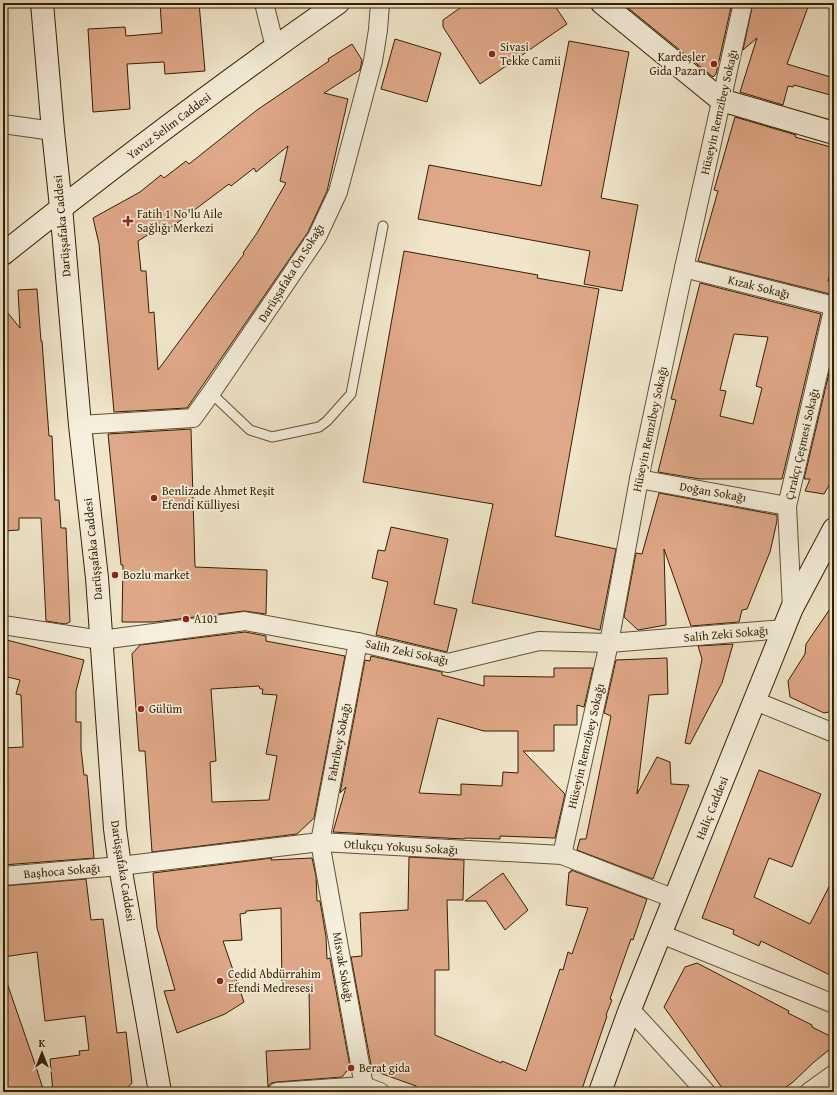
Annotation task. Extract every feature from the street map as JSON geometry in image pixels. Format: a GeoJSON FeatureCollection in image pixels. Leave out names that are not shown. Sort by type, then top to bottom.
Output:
{"type":"FeatureCollection","features":[{"type":"Feature","properties":{"kind":"street","name":"Darüşşafaka Caddesi"},"geometry":{"type":"LineString","coordinates":[[42,3],[80,425],[97,578],[115,829],[120,866],[160,1092]]}},
{"type":"Feature","properties":{"kind":"street"},"geometry":{"type":"LineString","coordinates":[[264,3],[275,47]]}},
{"type":"Feature","properties":{"kind":"street","name":"Yavuz Selim Caddesi"},"geometry":{"type":"LineString","coordinates":[[3,254],[120,162],[275,47],[338,3]]}},
{"type":"Feature","properties":{"kind":"street","name":"Darüşşafaka Ön Sokağı"},"geometry":{"type":"LineString","coordinates":[[80,425],[193,418],[211,393],[317,237],[338,192],[373,61],[378,30],[380,3]]}},
{"type":"Feature","properties":{"kind":"street"},"geometry":{"type":"LineString","coordinates":[[602,3],[721,100],[834,133]]}},
{"type":"Feature","properties":{"kind":"street","name":"Hüseyin Remzibey Sokağı"},"geometry":{"type":"LineString","coordinates":[[562,855],[609,643],[639,479],[743,3]]}},
{"type":"Feature","properties":{"kind":"street"},"geometry":{"type":"LineString","coordinates":[[3,124],[53,131]]}},
{"type":"Feature","properties":{"kind":"street","name":"Kızak Sokağı"},"geometry":{"type":"LineString","coordinates":[[684,268],[834,306]]}},
{"type":"Feature","properties":{"kind":"street","name":"Çırakçı Çeşmesi Sokağı"},"geometry":{"type":"LineString","coordinates":[[792,608],[787,506],[834,306]]}},
{"type":"Feature","properties":{"kind":"street","name":"Doğan Sokağı"},"geometry":{"type":"LineString","coordinates":[[639,479],[787,506]]}},
{"type":"Feature","properties":{"kind":"street","name":"Haliç Caddesi"},"geometry":{"type":"LineString","coordinates":[[600,1092],[630,1009],[676,899],[792,608],[834,529]]}},
{"type":"Feature","properties":{"kind":"street","name":"Salih Zeki Sokağı"},"geometry":{"type":"LineString","coordinates":[[3,625],[101,640],[246,621],[358,642],[448,663],[539,641],[609,643],[784,629]]}},
{"type":"Feature","properties":{"kind":"street","name":"Fahribey Sokağı"},"geometry":{"type":"LineString","coordinates":[[320,842],[358,642]]}},
{"type":"Feature","properties":{"kind":"street"},"geometry":{"type":"LineString","coordinates":[[755,701],[834,733]]}},
{"type":"Feature","properties":{"kind":"street","name":"Otlukçu Yokuşu Sokağı"},"geometry":{"type":"LineString","coordinates":[[120,866],[320,842],[562,855],[676,899]]}},
{"type":"Feature","properties":{"kind":"street","name":"Misvak Sokağı"},"geometry":{"type":"LineString","coordinates":[[320,842],[370,1090]]}},
{"type":"Feature","properties":{"kind":"street","name":"Başhoca Sokağı"},"geometry":{"type":"LineString","coordinates":[[3,876],[120,866]]}},
{"type":"Feature","properties":{"kind":"street"},"geometry":{"type":"LineString","coordinates":[[661,934],[834,1004]]}},
{"type":"Feature","properties":{"kind":"street"},"geometry":{"type":"LineString","coordinates":[[630,1009],[706,1092]]}},
{"type":"Feature","properties":{"kind":"street"},"geometry":{"type":"LineString","coordinates":[[809,1092],[834,1074]]}},
{"type":"Feature","properties":{"kind":"street"},"geometry":{"type":"LineString","coordinates":[[277,1092],[370,1090]]}},
{"type":"Feature","properties":{"kind":"lane"},"geometry":{"type":"LineString","coordinates":[[211,393],[250,430],[272,437],[319,427],[327,421],[351,394],[383,226]]}},
{"type":"Feature","properties":{"kind":"building"},"geometry":{"type":"Polygon","coordinates":[[[160,3],[199,3],[205,71],[165,74],[164,62],[127,64],[130,109],[93,112],[88,29],[125,27],[126,36],[162,33],[160,3]]]}},
{"type":"Feature","properties":{"kind":"building","name":"Sivasi Tekke Camii"},"geometry":{"type":"Polygon","coordinates":[[[467,3],[553,3],[567,24],[480,84],[443,27],[443,20],[467,3]]]}},
{"type":"Feature","properties":{"kind":"building"},"geometry":{"type":"Polygon","coordinates":[[[622,3],[732,3],[716,74],[713,77],[622,3]]]}},
{"type":"Feature","properties":{"kind":"building"},"geometry":{"type":"Polygon","coordinates":[[[753,3],[795,3],[808,7],[787,64],[834,78],[834,96],[794,85],[793,87],[788,86],[783,105],[740,92],[757,38],[743,50],[753,3]]]}},
{"type":"Feature","properties":{"kind":"building"},"geometry":{"type":"Polygon","coordinates":[[[395,39],[441,53],[427,102],[381,89],[395,39]]]}},
{"type":"Feature","properties":{"kind":"building"},"geometry":{"type":"Polygon","coordinates":[[[569,41],[629,52],[601,198],[638,205],[622,291],[584,284],[590,251],[418,219],[429,165],[541,186],[569,41]]]}},
{"type":"Feature","properties":{"kind":"building"},"geometry":{"type":"Polygon","coordinates":[[[352,44],[362,60],[360,70],[324,93],[348,99],[327,191],[308,232],[187,408],[114,412],[99,244],[93,218],[140,192],[161,175],[164,178],[186,161],[189,164],[257,110],[329,61],[328,59],[352,44]],[[288,146],[256,172],[254,168],[231,186],[229,184],[169,229],[165,224],[138,241],[141,271],[146,271],[149,313],[154,312],[158,370],[244,254],[243,253],[257,233],[286,183],[280,181],[288,146]]]}},
{"type":"Feature","properties":{"kind":"building"},"geometry":{"type":"Polygon","coordinates":[[[735,117],[834,148],[834,261],[828,281],[834,282],[834,295],[698,261],[718,191],[714,190],[735,117]]]}},
{"type":"Feature","properties":{"kind":"building"},"geometry":{"type":"Polygon","coordinates":[[[404,251],[538,275],[537,278],[599,289],[555,536],[616,549],[600,630],[472,603],[493,504],[363,482],[404,251]]]}},
{"type":"Feature","properties":{"kind":"building"},"geometry":{"type":"Polygon","coordinates":[[[700,283],[821,314],[782,479],[700,479],[658,472],[676,400],[671,399],[700,283]],[[734,334],[720,390],[726,391],[720,416],[753,424],[762,388],[756,386],[768,337],[734,334]]]}},
{"type":"Feature","properties":{"kind":"building"},"geometry":{"type":"Polygon","coordinates":[[[37,289],[49,436],[52,436],[55,500],[59,500],[61,528],[66,528],[70,622],[65,624],[46,621],[41,518],[19,518],[19,530],[3,531],[3,462],[7,462],[6,428],[3,428],[3,307],[20,328],[18,290],[37,289]]]}},
{"type":"Feature","properties":{"kind":"building"},"geometry":{"type":"Polygon","coordinates":[[[834,352],[834,477],[824,494],[805,491],[810,479],[804,479],[834,352]]]}},
{"type":"Feature","properties":{"kind":"building"},"geometry":{"type":"Polygon","coordinates":[[[191,429],[195,567],[267,570],[266,614],[244,611],[154,622],[122,622],[123,565],[121,565],[108,434],[191,429]]]}},
{"type":"Feature","properties":{"kind":"building"},"geometry":{"type":"Polygon","coordinates":[[[659,493],[777,515],[770,552],[747,609],[742,610],[739,622],[691,626],[664,549],[666,625],[638,630],[624,617],[636,553],[642,554],[659,493]]]}},
{"type":"Feature","properties":{"kind":"building"},"geometry":{"type":"Polygon","coordinates":[[[391,527],[448,539],[434,604],[457,609],[447,652],[376,635],[388,582],[372,578],[378,550],[385,551],[391,527]]]}},
{"type":"Feature","properties":{"kind":"building"},"geometry":{"type":"Polygon","coordinates":[[[834,603],[834,711],[824,713],[790,697],[788,681],[805,654],[806,644],[834,603]]]}},
{"type":"Feature","properties":{"kind":"building"},"geometry":{"type":"Polygon","coordinates":[[[245,632],[266,636],[266,641],[345,656],[314,818],[297,834],[152,852],[145,751],[139,751],[132,654],[140,645],[245,632]],[[259,686],[211,689],[216,761],[210,762],[212,802],[269,800],[277,756],[266,754],[277,695],[262,694],[263,689],[260,689],[259,686]]]}},
{"type":"Feature","properties":{"kind":"building"},"geometry":{"type":"Polygon","coordinates":[[[3,639],[84,660],[76,691],[76,722],[81,722],[81,749],[84,775],[87,775],[94,858],[3,865],[3,748],[23,747],[21,695],[16,694],[20,680],[3,676],[3,639]]]}},
{"type":"Feature","properties":{"kind":"building"},"geometry":{"type":"Polygon","coordinates":[[[733,644],[722,683],[690,744],[685,743],[702,659],[698,646],[733,644]]]}},
{"type":"Feature","properties":{"kind":"building"},"geometry":{"type":"Polygon","coordinates":[[[371,656],[442,672],[442,675],[484,686],[484,676],[554,677],[554,668],[593,668],[584,707],[577,705],[577,725],[554,725],[554,751],[523,751],[565,794],[555,838],[500,836],[500,839],[464,839],[333,832],[346,787],[340,793],[365,660],[370,661],[371,656]],[[438,718],[419,793],[461,795],[461,784],[502,786],[503,772],[518,773],[518,731],[484,731],[438,718]]]}},
{"type":"Feature","properties":{"kind":"building"},"geometry":{"type":"Polygon","coordinates":[[[667,658],[668,694],[649,695],[637,794],[657,757],[670,762],[671,784],[689,785],[653,879],[577,850],[580,839],[586,839],[611,716],[604,713],[616,660],[667,658]]]}},
{"type":"Feature","properties":{"kind":"building"},"geometry":{"type":"Polygon","coordinates":[[[759,770],[821,794],[792,867],[769,858],[754,897],[810,924],[834,877],[834,977],[761,941],[759,946],[733,934],[734,930],[702,918],[759,770]]]}},
{"type":"Feature","properties":{"kind":"building"},"geometry":{"type":"Polygon","coordinates":[[[409,857],[464,860],[463,900],[447,900],[449,970],[435,970],[435,1035],[501,1063],[502,1061],[526,1071],[560,969],[563,970],[568,952],[572,954],[588,908],[566,905],[569,872],[571,872],[571,870],[647,899],[610,999],[612,1000],[581,1092],[428,1092],[416,1086],[377,1072],[371,1065],[351,957],[362,956],[360,913],[408,910],[409,857]]]}},
{"type":"Feature","properties":{"kind":"building"},"geometry":{"type":"Polygon","coordinates":[[[272,858],[271,860],[312,858],[316,876],[317,901],[320,901],[326,937],[327,959],[330,958],[350,1067],[342,1077],[276,1082],[271,1083],[268,1087],[266,1051],[310,1049],[309,988],[282,989],[281,908],[246,911],[246,913],[240,914],[242,940],[223,941],[244,1002],[225,1014],[177,1033],[164,991],[175,990],[157,928],[153,873],[272,858]]]}},
{"type":"Feature","properties":{"kind":"building"},"geometry":{"type":"Polygon","coordinates":[[[503,873],[528,910],[505,930],[486,901],[465,901],[503,873]]]}},
{"type":"Feature","properties":{"kind":"building"},"geometry":{"type":"Polygon","coordinates":[[[86,879],[91,920],[103,919],[117,1033],[126,1032],[132,1083],[124,1092],[53,1092],[50,1059],[80,1055],[79,1051],[89,1050],[85,1016],[45,1021],[37,952],[3,957],[3,886],[86,879]]]}},
{"type":"Feature","properties":{"kind":"building"},"geometry":{"type":"Polygon","coordinates":[[[697,963],[789,1011],[788,1013],[834,1038],[834,1046],[793,1082],[779,1092],[725,1092],[664,1007],[685,967],[697,963]]]}},
{"type":"Feature","properties":{"kind":"building"},"geometry":{"type":"Polygon","coordinates":[[[6,980],[44,1092],[3,1092],[3,981],[6,980]]]}},
{"type":"Feature","properties":{"kind":"place","name":"Sivasi Tekke Camii"},"geometry":{"type":"Point","coordinates":[492,54]}},
{"type":"Feature","properties":{"kind":"place","name":"Kardeşler Gida Pazarı"},"geometry":{"type":"Point","coordinates":[714,64]}},
{"type":"Feature","properties":{"kind":"place","name":"Fatih 1 No'lu Aile Sağlığı Merkezi"},"geometry":{"type":"Point","coordinates":[128,221]}},
{"type":"Feature","properties":{"kind":"place","name":"Benlizade Ahmet Reşit Efendi Külliyesi"},"geometry":{"type":"Point","coordinates":[154,498]}},
{"type":"Feature","properties":{"kind":"place","name":"Bozlu market"},"geometry":{"type":"Point","coordinates":[115,575]}},
{"type":"Feature","properties":{"kind":"place","name":"A101"},"geometry":{"type":"Point","coordinates":[186,619]}},
{"type":"Feature","properties":{"kind":"place","name":"Gülüm"},"geometry":{"type":"Point","coordinates":[141,709]}},
{"type":"Feature","properties":{"kind":"place","name":"Cedid Abdürrahim Efendi Medresesi"},"geometry":{"type":"Point","coordinates":[220,981]}},
{"type":"Feature","properties":{"kind":"place","name":"Berat gida"},"geometry":{"type":"Point","coordinates":[351,1068]}}]}
